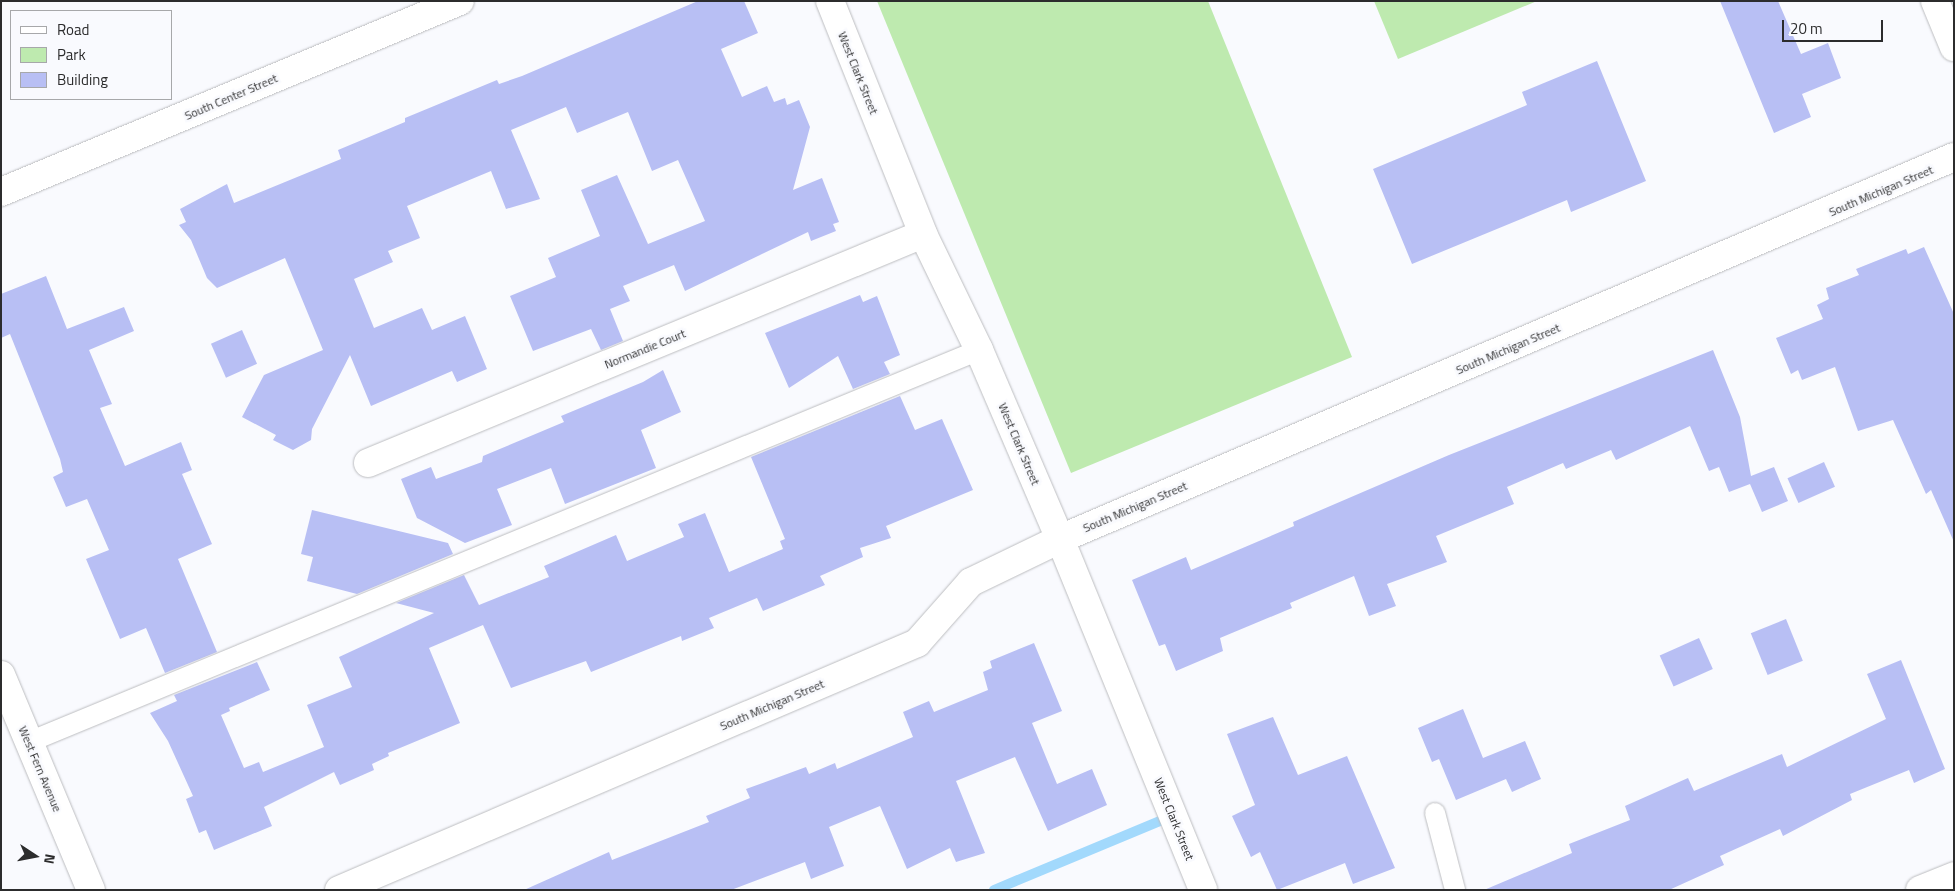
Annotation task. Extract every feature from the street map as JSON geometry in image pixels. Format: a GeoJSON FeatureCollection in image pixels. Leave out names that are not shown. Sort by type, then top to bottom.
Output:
{"type":"FeatureCollection","features":[{"type":"Feature","properties":{"kind":"street","name":"South Center Street"},"geometry":{"type":"LineString","coordinates":[[1,192],[460,1]]}},
{"type":"Feature","properties":{"kind":"street","name":"West Clark Street"},"geometry":{"type":"LineString","coordinates":[[830,1],[923,234],[979,350],[1060,539],[1203,890]]}},
{"type":"Feature","properties":{"kind":"street"},"geometry":{"type":"LineString","coordinates":[[1935,1],[1954,47]]}},
{"type":"Feature","properties":{"kind":"street","name":"South Michigan Street"},"geometry":{"type":"LineString","coordinates":[[339,890],[917,643],[971,582],[1060,539],[1954,157]]}},
{"type":"Feature","properties":{"kind":"street","name":"Normandie Court"},"geometry":{"type":"LineString","coordinates":[[368,463],[923,234]]}},
{"type":"Feature","properties":{"kind":"street","name":"West Fern Avenue"},"geometry":{"type":"LineString","coordinates":[[1,675],[92,890]]}},
{"type":"Feature","properties":{"kind":"street"},"geometry":{"type":"LineString","coordinates":[[1920,890],[1954,876]]}},
{"type":"Feature","properties":{"kind":"lane"},"geometry":{"type":"LineString","coordinates":[[29,742],[979,350]]}},
{"type":"Feature","properties":{"kind":"lane"},"geometry":{"type":"LineString","coordinates":[[1435,812],[1455,890]]}},
{"type":"Feature","properties":{"kind":"green space"},"geometry":{"type":"Polygon","coordinates":[[[877,1],[1208,1],[1352,357],[1071,473],[877,1]]]}},
{"type":"Feature","properties":{"kind":"green space"},"geometry":{"type":"Polygon","coordinates":[[[1374,1],[1537,1],[1398,59],[1374,1]]]}},
{"type":"Feature","properties":{"kind":"building"},"geometry":{"type":"Polygon","coordinates":[[[698,1],[744,1],[758,33],[721,49],[742,97],[767,86],[774,102],[785,98],[787,105],[799,100],[810,127],[793,190],[822,178],[839,222],[833,224],[836,231],[811,241],[808,232],[685,291],[674,265],[623,286],[630,301],[610,309],[623,341],[601,350],[591,329],[533,351],[510,296],[556,277],[548,258],[600,236],[581,190],[617,175],[648,244],[705,221],[678,160],[652,171],[628,112],[577,133],[566,107],[511,130],[540,199],[506,209],[491,171],[407,206],[420,238],[388,251],[393,262],[354,279],[374,328],[422,308],[432,330],[465,316],[487,369],[457,382],[452,371],[371,406],[350,355],[312,429],[311,440],[293,450],[273,440],[276,435],[242,417],[264,375],[323,350],[285,258],[217,288],[207,278],[191,240],[179,225],[186,222],[180,209],[227,184],[234,203],[341,159],[338,150],[405,122],[405,118],[497,80],[499,84],[522,76],[698,1]]]}},
{"type":"Feature","properties":{"kind":"building"},"geometry":{"type":"Polygon","coordinates":[[[1720,1],[1778,1],[1801,54],[1828,43],[1841,78],[1802,94],[1811,117],[1774,133],[1720,1]]]}},
{"type":"Feature","properties":{"kind":"building"},"geometry":{"type":"Polygon","coordinates":[[[1597,61],[1646,181],[1571,212],[1567,200],[1412,264],[1373,169],[1527,105],[1522,92],[1597,61]]]}},
{"type":"Feature","properties":{"kind":"building"},"geometry":{"type":"Polygon","coordinates":[[[1924,247],[1954,314],[1954,542],[1931,490],[1926,494],[1893,420],[1858,431],[1835,367],[1802,380],[1798,370],[1791,374],[1776,338],[1823,319],[1817,305],[1829,299],[1826,288],[1859,275],[1856,269],[1906,249],[1908,254],[1924,247]]]}},
{"type":"Feature","properties":{"kind":"building"},"geometry":{"type":"Polygon","coordinates":[[[46,276],[67,329],[124,307],[134,331],[89,350],[112,404],[100,408],[125,466],[181,442],[192,470],[182,474],[212,544],[178,559],[217,652],[165,673],[146,628],[120,639],[86,559],[109,550],[87,499],[66,507],[53,477],[63,472],[60,459],[10,334],[1,338],[1,294],[46,276]]]}},
{"type":"Feature","properties":{"kind":"building"},"geometry":{"type":"Polygon","coordinates":[[[860,295],[863,302],[877,296],[900,355],[884,362],[890,374],[853,389],[838,356],[789,388],[765,333],[860,295]]]}},
{"type":"Feature","properties":{"kind":"building"},"geometry":{"type":"Polygon","coordinates":[[[242,330],[257,364],[226,378],[211,344],[242,330]]]}},
{"type":"Feature","properties":{"kind":"building"},"geometry":{"type":"Polygon","coordinates":[[[1713,350],[1740,417],[1751,476],[1774,467],[1788,501],[1762,512],[1750,484],[1729,492],[1719,467],[1709,471],[1690,426],[1616,460],[1611,450],[1566,469],[1563,463],[1507,487],[1514,504],[1436,536],[1447,562],[1387,584],[1396,606],[1369,616],[1354,576],[1290,603],[1292,608],[1220,638],[1223,651],[1176,671],[1165,644],[1159,646],[1132,580],[1186,557],[1191,570],[1294,526],[1293,522],[1449,455],[1713,350]]]}},
{"type":"Feature","properties":{"kind":"building"},"geometry":{"type":"Polygon","coordinates":[[[663,370],[681,412],[641,430],[656,468],[565,504],[551,468],[497,489],[512,525],[465,543],[417,518],[401,479],[431,467],[436,479],[482,462],[483,456],[564,422],[561,416],[643,382],[663,370]]]}},
{"type":"Feature","properties":{"kind":"building"},"geometry":{"type":"Polygon","coordinates":[[[900,396],[915,430],[942,419],[973,490],[886,526],[891,538],[860,548],[863,557],[820,576],[825,585],[763,611],[757,598],[709,618],[714,628],[682,641],[681,636],[591,672],[586,661],[511,688],[483,625],[429,648],[460,723],[388,753],[389,756],[372,764],[374,770],[340,785],[334,772],[264,807],[272,826],[214,850],[206,830],[199,833],[186,799],[193,796],[168,741],[150,713],[177,701],[174,695],[257,662],[270,690],[229,708],[230,711],[221,715],[244,768],[259,762],[263,772],[324,747],[307,705],[352,687],[339,657],[434,613],[396,603],[464,575],[479,605],[549,577],[544,566],[616,535],[627,561],[684,537],[678,524],[705,513],[729,572],[783,549],[780,541],[785,539],[751,457],[900,396]]]}},
{"type":"Feature","properties":{"kind":"building"},"geometry":{"type":"Polygon","coordinates":[[[1824,462],[1835,487],[1798,503],[1787,478],[1824,462]]]}},
{"type":"Feature","properties":{"kind":"building"},"geometry":{"type":"Polygon","coordinates":[[[312,510],[448,543],[453,554],[357,594],[307,581],[313,557],[301,554],[312,510]]]}},
{"type":"Feature","properties":{"kind":"building"},"geometry":{"type":"Polygon","coordinates":[[[1786,619],[1803,661],[1768,675],[1751,633],[1786,619]]]}},
{"type":"Feature","properties":{"kind":"building"},"geometry":{"type":"Polygon","coordinates":[[[1699,638],[1713,669],[1674,687],[1660,655],[1699,638]]]}},
{"type":"Feature","properties":{"kind":"building"},"geometry":{"type":"Polygon","coordinates":[[[1034,643],[1062,711],[1032,723],[1057,784],[1092,769],[1107,805],[1048,831],[1015,757],[956,781],[985,853],[956,862],[950,848],[907,869],[880,806],[829,827],[844,866],[811,879],[805,862],[731,890],[524,890],[609,852],[612,860],[709,822],[706,816],[750,798],[746,789],[806,767],[809,774],[835,763],[837,769],[913,737],[903,712],[929,701],[934,712],[988,690],[983,672],[992,668],[990,661],[1034,643]]]}},
{"type":"Feature","properties":{"kind":"building"},"geometry":{"type":"Polygon","coordinates":[[[1901,660],[1945,769],[1914,783],[1909,770],[1850,794],[1852,800],[1783,836],[1780,829],[1720,856],[1724,865],[1669,890],[1484,890],[1572,853],[1569,844],[1630,820],[1625,806],[1688,778],[1694,791],[1782,754],[1787,767],[1886,719],[1867,674],[1901,660]]]}},
{"type":"Feature","properties":{"kind":"building"},"geometry":{"type":"Polygon","coordinates":[[[1463,709],[1483,758],[1525,741],[1541,779],[1512,792],[1506,779],[1456,800],[1439,759],[1432,762],[1418,728],[1463,709]]]}},
{"type":"Feature","properties":{"kind":"building"},"geometry":{"type":"Polygon","coordinates":[[[1273,717],[1298,775],[1347,756],[1395,868],[1353,884],[1345,863],[1277,890],[1260,852],[1251,857],[1232,816],[1255,805],[1227,734],[1273,717]]]}},
{"type":"Feature","properties":{"kind":"waterway"},"geometry":{"type":"LineString","coordinates":[[994,890],[1172,816]]}}]}
